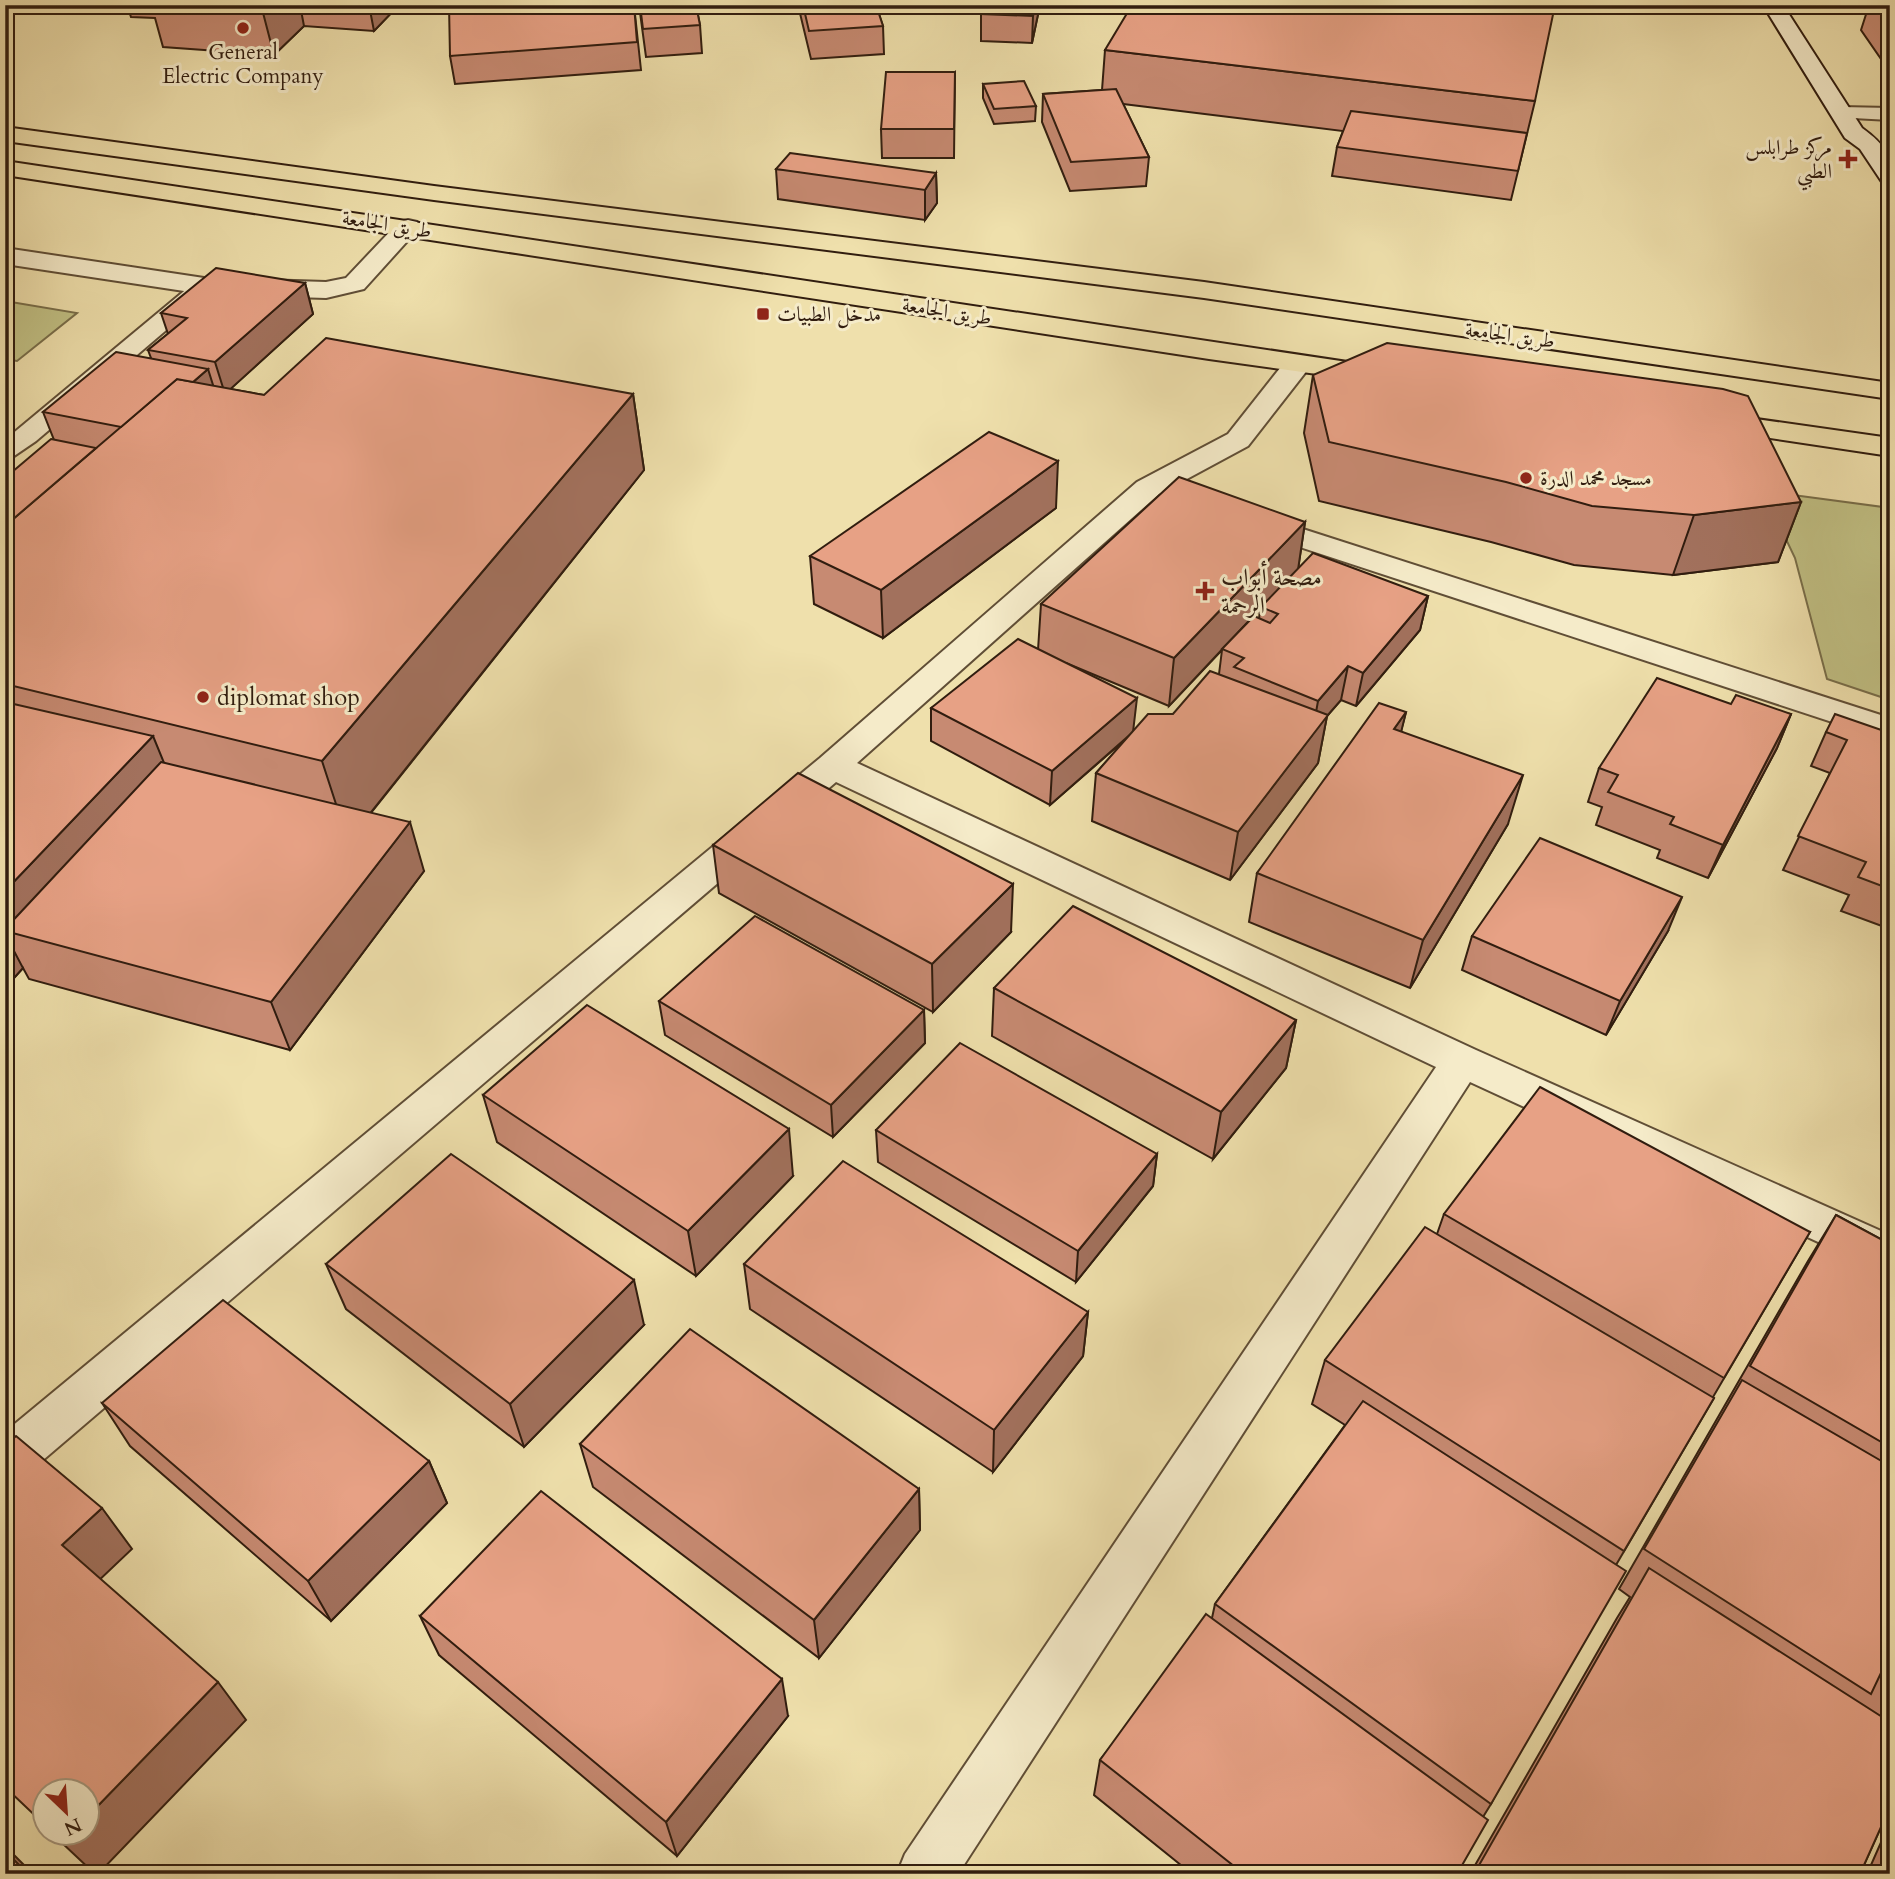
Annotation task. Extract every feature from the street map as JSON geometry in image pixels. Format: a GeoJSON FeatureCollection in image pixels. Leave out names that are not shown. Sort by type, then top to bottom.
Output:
{"type":"FeatureCollection","features":[{"type":"Feature","properties":{"kind":"highway","name":"طريق الجامعة"},"geometry":{"type":"LineString","coordinates":[[5,134],[420,191],[1204,290],[1890,391]]}},
{"type":"Feature","properties":{"kind":"highway","name":"طريق الجامعة"},"geometry":{"type":"LineString","coordinates":[[5,168],[1408,379]]}},
{"type":"Feature","properties":{"kind":"highway"},"geometry":{"type":"LineString","coordinates":[[1683,418],[1890,447]]}},
{"type":"Feature","properties":{"kind":"street"},"geometry":{"type":"LineString","coordinates":[[1773,5],[1847,123],[1850,142],[1886,186]]}},
{"type":"Feature","properties":{"kind":"street"},"geometry":{"type":"LineString","coordinates":[[5,256],[204,286],[326,290],[355,284],[408,227]]}},
{"type":"Feature","properties":{"kind":"street"},"geometry":{"type":"LineString","coordinates":[[5,1462],[832,766],[1148,488],[1238,440],[1298,364]]}},
{"type":"Feature","properties":{"kind":"street"},"geometry":{"type":"LineString","coordinates":[[1148,488],[1188,501]]}},
{"type":"Feature","properties":{"kind":"street"},"geometry":{"type":"LineString","coordinates":[[1228,514],[1890,730]]}},
{"type":"Feature","properties":{"kind":"street"},"geometry":{"type":"LineString","coordinates":[[832,766],[1462,1061],[1890,1256]]}},
{"type":"Feature","properties":{"kind":"street"},"geometry":{"type":"LineString","coordinates":[[925,1874],[1462,1061]]}},
{"type":"Feature","properties":{"kind":"lane"},"geometry":{"type":"LineString","coordinates":[[1847,123],[1890,114]]}},
{"type":"Feature","properties":{"kind":"lane"},"geometry":{"type":"LineString","coordinates":[[5,450],[27,436],[204,286]]}},
{"type":"Feature","properties":{"kind":"shaded area"},"geometry":{"type":"Polygon","coordinates":[[[5,301],[77,313],[17,361],[5,359],[5,301]]]}},
{"type":"Feature","properties":{"kind":"shaded area"},"geometry":{"type":"Polygon","coordinates":[[[1763,491],[1890,508],[1890,700],[1827,679],[1795,558],[1763,491]]]}},
{"type":"Feature","properties":{"kind":"building"},"geometry":{"type":"Polygon","coordinates":[[[449,5],[634,5],[637,42],[450,56],[449,5]]]}},
{"type":"Feature","properties":{"kind":"building"},"geometry":{"type":"Polygon","coordinates":[[[640,5],[696,5],[700,25],[643,29],[640,5]]]}},
{"type":"Feature","properties":{"kind":"building"},"geometry":{"type":"Polygon","coordinates":[[[803,5],[876,5],[883,26],[809,31],[803,5]]]}},
{"type":"Feature","properties":{"kind":"building"},"geometry":{"type":"Polygon","coordinates":[[[983,5],[1035,5],[1033,16],[981,14],[983,5]]]}},
{"type":"Feature","properties":{"kind":"building"},"geometry":{"type":"Polygon","coordinates":[[[1132,5],[1555,5],[1535,101],[1105,50],[1132,5]]]}},
{"type":"Feature","properties":{"kind":"building"},"geometry":{"type":"Polygon","coordinates":[[[886,72],[955,72],[954,129],[881,129],[886,72]]]}},
{"type":"Feature","properties":{"kind":"building"},"geometry":{"type":"Polygon","coordinates":[[[1024,81],[1036,106],[994,109],[983,84],[1024,81]]]}},
{"type":"Feature","properties":{"kind":"building"},"geometry":{"type":"Polygon","coordinates":[[[1116,89],[1149,157],[1071,162],[1043,94],[1116,89]]]}},
{"type":"Feature","properties":{"kind":"building"},"geometry":{"type":"Polygon","coordinates":[[[1351,111],[1527,133],[1518,171],[1337,147],[1351,111]]]}},
{"type":"Feature","properties":{"kind":"building"},"geometry":{"type":"Polygon","coordinates":[[[790,153],[936,173],[925,190],[776,169],[790,153]]]}},
{"type":"Feature","properties":{"kind":"building"},"geometry":{"type":"Polygon","coordinates":[[[216,268],[305,283],[215,362],[148,350],[187,318],[161,313],[216,268]]]}},
{"type":"Feature","properties":{"kind":"building"},"geometry":{"type":"Polygon","coordinates":[[[326,338],[633,394],[322,761],[5,684],[5,526],[177,379],[264,395],[326,338]]]}},
{"type":"Feature","properties":{"kind":"building"},"geometry":{"type":"Polygon","coordinates":[[[1387,343],[1723,389],[1748,396],[1801,502],[1694,515],[1592,506],[1506,482],[1329,442],[1313,375],[1387,343]]]}},
{"type":"Feature","properties":{"kind":"building"},"geometry":{"type":"Polygon","coordinates":[[[116,352],[208,369],[193,382],[177,379],[121,427],[43,412],[116,352]]]}},
{"type":"Feature","properties":{"kind":"building"},"geometry":{"type":"Polygon","coordinates":[[[989,432],[1058,461],[881,590],[810,556],[989,432]]]}},
{"type":"Feature","properties":{"kind":"building"},"geometry":{"type":"Polygon","coordinates":[[[51,439],[96,448],[5,526],[5,478],[51,439]]]}},
{"type":"Feature","properties":{"kind":"building"},"geometry":{"type":"Polygon","coordinates":[[[1179,477],[1305,522],[1174,658],[1041,604],[1179,477]]]}},
{"type":"Feature","properties":{"kind":"building"},"geometry":{"type":"Polygon","coordinates":[[[1313,553],[1428,596],[1363,673],[1348,666],[1318,701],[1234,667],[1244,658],[1222,649],[1254,616],[1270,623],[1278,614],[1261,607],[1313,553]]]}},
{"type":"Feature","properties":{"kind":"building"},"geometry":{"type":"Polygon","coordinates":[[[1018,639],[1137,698],[1052,771],[931,708],[1018,639]]]}},
{"type":"Feature","properties":{"kind":"building"},"geometry":{"type":"Polygon","coordinates":[[[1210,671],[1328,715],[1238,832],[1096,773],[1148,714],[1173,714],[1210,671]]]}},
{"type":"Feature","properties":{"kind":"building"},"geometry":{"type":"Polygon","coordinates":[[[1657,678],[1731,704],[1736,695],[1791,714],[1723,845],[1670,824],[1674,817],[1608,792],[1618,775],[1599,768],[1657,678]]]}},
{"type":"Feature","properties":{"kind":"building"},"geometry":{"type":"Polygon","coordinates":[[[5,702],[153,736],[5,891],[5,702]]]}},
{"type":"Feature","properties":{"kind":"building"},"geometry":{"type":"Polygon","coordinates":[[[1379,703],[1406,712],[1394,729],[1523,775],[1423,940],[1257,873],[1379,703]]]}},
{"type":"Feature","properties":{"kind":"building"},"geometry":{"type":"Polygon","coordinates":[[[1835,714],[1890,733],[1890,889],[1858,877],[1866,862],[1798,836],[1847,740],[1826,732],[1835,714]]]}},
{"type":"Feature","properties":{"kind":"building"},"geometry":{"type":"Polygon","coordinates":[[[161,762],[410,822],[271,1002],[5,931],[161,762]]]}},
{"type":"Feature","properties":{"kind":"building"},"geometry":{"type":"Polygon","coordinates":[[[798,773],[1013,884],[932,964],[713,845],[798,773]]]}},
{"type":"Feature","properties":{"kind":"building"},"geometry":{"type":"Polygon","coordinates":[[[1540,838],[1682,897],[1620,1001],[1472,936],[1540,838]]]}},
{"type":"Feature","properties":{"kind":"building"},"geometry":{"type":"Polygon","coordinates":[[[1073,906],[1296,1020],[1221,1112],[994,988],[1073,906]]]}},
{"type":"Feature","properties":{"kind":"building"},"geometry":{"type":"Polygon","coordinates":[[[755,916],[924,1010],[831,1105],[659,1001],[755,916]]]}},
{"type":"Feature","properties":{"kind":"building"},"geometry":{"type":"Polygon","coordinates":[[[587,1005],[789,1129],[688,1231],[483,1095],[587,1005]]]}},
{"type":"Feature","properties":{"kind":"building"},"geometry":{"type":"Polygon","coordinates":[[[960,1043],[1157,1154],[1078,1251],[876,1130],[960,1043]]]}},
{"type":"Feature","properties":{"kind":"building"},"geometry":{"type":"Polygon","coordinates":[[[1540,1087],[1810,1232],[1724,1378],[1444,1214],[1540,1087]]]}},
{"type":"Feature","properties":{"kind":"building"},"geometry":{"type":"Polygon","coordinates":[[[451,1154],[634,1280],[510,1404],[326,1264],[451,1154]]]}},
{"type":"Feature","properties":{"kind":"building"},"geometry":{"type":"Polygon","coordinates":[[[843,1161],[1088,1312],[994,1430],[744,1264],[843,1161]]]}},
{"type":"Feature","properties":{"kind":"building"},"geometry":{"type":"Polygon","coordinates":[[[1836,1215],[1890,1244],[1890,1447],[1750,1366],[1836,1215]]]}},
{"type":"Feature","properties":{"kind":"building"},"geometry":{"type":"Polygon","coordinates":[[[1425,1227],[1714,1398],[1624,1551],[1325,1360],[1425,1227]]]}},
{"type":"Feature","properties":{"kind":"building"},"geometry":{"type":"Polygon","coordinates":[[[223,1300],[429,1461],[308,1581],[102,1403],[223,1300]]]}},
{"type":"Feature","properties":{"kind":"building"},"geometry":{"type":"Polygon","coordinates":[[[690,1329],[919,1489],[814,1620],[580,1444],[690,1329]]]}},
{"type":"Feature","properties":{"kind":"building"},"geometry":{"type":"Polygon","coordinates":[[[1742,1380],[1890,1466],[1890,1654],[1871,1694],[1644,1549],[1742,1380]]]}},
{"type":"Feature","properties":{"kind":"building"},"geometry":{"type":"Polygon","coordinates":[[[1363,1401],[1626,1571],[1491,1804],[1215,1604],[1363,1401]]]}},
{"type":"Feature","properties":{"kind":"building"},"geometry":{"type":"Polygon","coordinates":[[[16,1436],[102,1508],[62,1545],[218,1682],[102,1802],[102,1778],[32,1778],[32,1813],[5,1787],[5,1446],[16,1436]]]}},
{"type":"Feature","properties":{"kind":"building"},"geometry":{"type":"Polygon","coordinates":[[[541,1491],[782,1679],[666,1822],[420,1616],[541,1491]]]}},
{"type":"Feature","properties":{"kind":"building"},"geometry":{"type":"Polygon","coordinates":[[[1649,1568],[1890,1722],[1890,1807],[1860,1874],[1474,1874],[1649,1568]]]}},
{"type":"Feature","properties":{"kind":"building"},"geometry":{"type":"Polygon","coordinates":[[[1206,1614],[1488,1820],[1457,1874],[1244,1874],[1100,1760],[1206,1614]]]}},
{"type":"Feature","properties":{"kind":"building"},"geometry":{"type":"Polygon","coordinates":[[[5,1851],[28,1874],[5,1874],[5,1851]]]}},
{"type":"Feature","properties":{"kind":"place","name":"General Electric Company"},"geometry":{"type":"Point","coordinates":[243,28]}},
{"type":"Feature","properties":{"kind":"place","name":"مركز طرابلس الطبي"},"geometry":{"type":"Point","coordinates":[1848,159]}},
{"type":"Feature","properties":{"kind":"place","name":"مدخل الطبيات"},"geometry":{"type":"Point","coordinates":[763,314]}},
{"type":"Feature","properties":{"kind":"place","name":"مسجد محمد الدرة"},"geometry":{"type":"Point","coordinates":[1526,478]}},
{"type":"Feature","properties":{"kind":"place","name":"مصحة أبواب الرحمة"},"geometry":{"type":"Point","coordinates":[1205,591]}},
{"type":"Feature","properties":{"kind":"place","name":"diplomat shop"},"geometry":{"type":"Point","coordinates":[203,697]}}]}
